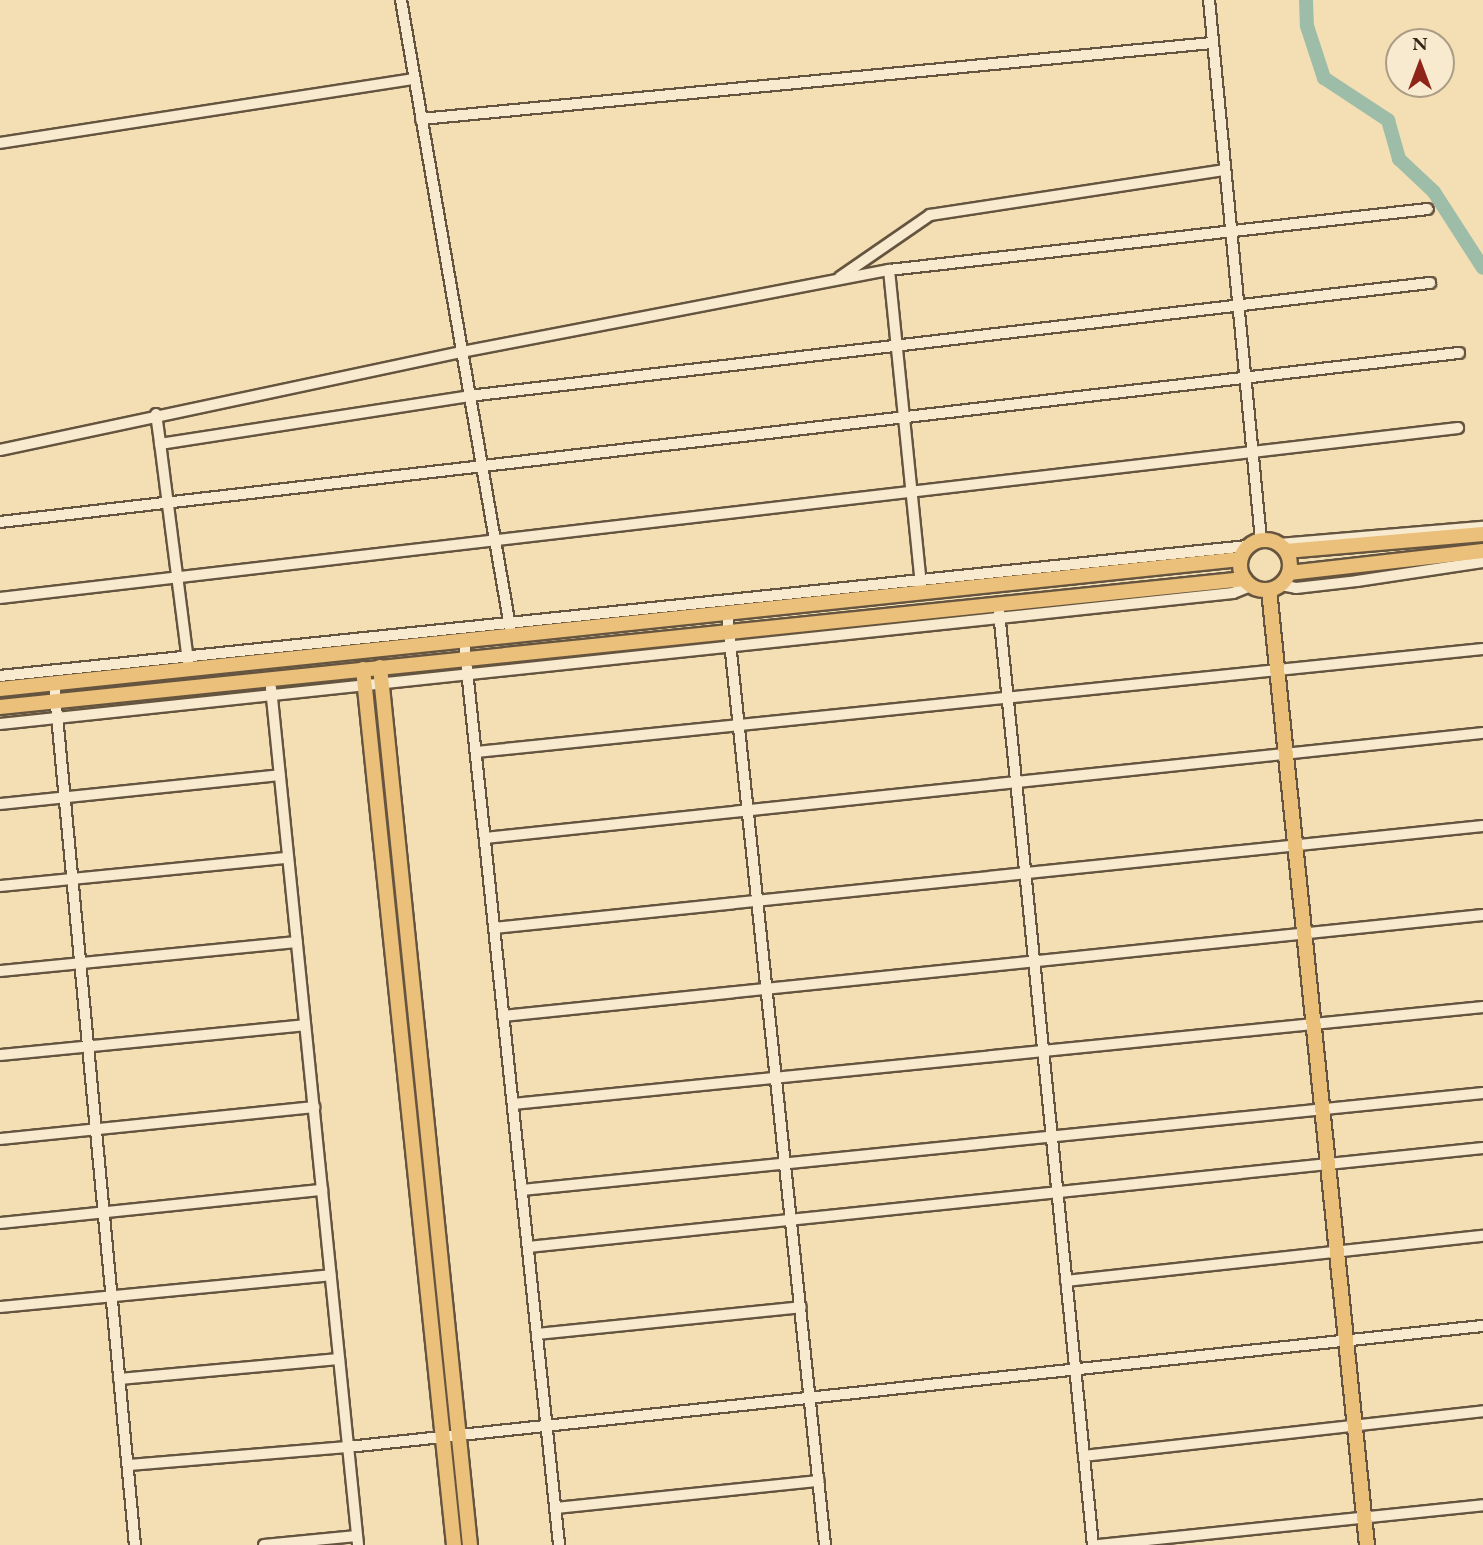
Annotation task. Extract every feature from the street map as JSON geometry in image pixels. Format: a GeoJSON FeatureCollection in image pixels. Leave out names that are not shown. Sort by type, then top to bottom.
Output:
{"type":"FeatureCollection","features":[{"type":"Feature","properties":{"kind":"main road"},"geometry":{"type":"LineString","coordinates":[[0,690],[188,662],[464,642],[511,631],[727,614],[921,587],[1250,549],[1483,534]]}},
{"type":"Feature","properties":{"kind":"main road"},"geometry":{"type":"LineString","coordinates":[[1283,547],[1273,671],[1367,1545]]}},
{"type":"Feature","properties":{"kind":"main road"},"geometry":{"type":"LineString","coordinates":[[1247,582],[1250,549]]}},
{"type":"Feature","properties":{"kind":"main road"},"geometry":{"type":"LineString","coordinates":[[0,707],[380,667],[467,666],[729,629],[1247,582],[1280,583],[1483,551]]}},
{"type":"Feature","properties":{"kind":"main road"},"geometry":{"type":"LineString","coordinates":[[380,667],[470,1545]]}},
{"type":"Feature","properties":{"kind":"main road"},"geometry":{"type":"LineString","coordinates":[[363,669],[454,1545]]}},
{"type":"Feature","properties":{"kind":"street"},"geometry":{"type":"LineString","coordinates":[[401,0],[511,631]]}},
{"type":"Feature","properties":{"kind":"street"},"geometry":{"type":"LineString","coordinates":[[1209,0],[1252,452],[1250,549]]}},
{"type":"Feature","properties":{"kind":"street"},"geometry":{"type":"LineString","coordinates":[[421,120],[1212,43]]}},
{"type":"Feature","properties":{"kind":"street"},"geometry":{"type":"LineString","coordinates":[[0,143],[414,79]]}},
{"type":"Feature","properties":{"kind":"street"},"geometry":{"type":"LineString","coordinates":[[838,279],[930,215],[1224,170]]}},
{"type":"Feature","properties":{"kind":"street"},"geometry":{"type":"LineString","coordinates":[[0,450],[156,414],[462,352],[889,270],[1428,209]]}},
{"type":"Feature","properties":{"kind":"street"},"geometry":{"type":"LineString","coordinates":[[0,676],[188,662],[511,631],[921,587],[889,270]]}},
{"type":"Feature","properties":{"kind":"street"},"geometry":{"type":"LineString","coordinates":[[160,443],[469,396],[1430,283]]}},
{"type":"Feature","properties":{"kind":"street"},"geometry":{"type":"LineString","coordinates":[[0,522],[1459,353]]}},
{"type":"Feature","properties":{"kind":"street"},"geometry":{"type":"LineString","coordinates":[[156,414],[188,662]]}},
{"type":"Feature","properties":{"kind":"street"},"geometry":{"type":"LineString","coordinates":[[0,598],[1458,428]]}},
{"type":"Feature","properties":{"kind":"street"},"geometry":{"type":"LineString","coordinates":[[1283,547],[1483,527]]}},
{"type":"Feature","properties":{"kind":"street"},"geometry":{"type":"LineString","coordinates":[[1280,583],[1332,584],[1483,562]]}},
{"type":"Feature","properties":{"kind":"street"},"geometry":{"type":"LineString","coordinates":[[0,724],[382,683],[467,666],[731,646],[1233,593],[1247,582]]}},
{"type":"Feature","properties":{"kind":"street"},"geometry":{"type":"LineString","coordinates":[[998,603],[1093,1545]]}},
{"type":"Feature","properties":{"kind":"street"},"geometry":{"type":"LineString","coordinates":[[727,614],[825,1545]]}},
{"type":"Feature","properties":{"kind":"street"},"geometry":{"type":"LineString","coordinates":[[464,642],[559,1545]]}},
{"type":"Feature","properties":{"kind":"street"},"geometry":{"type":"LineString","coordinates":[[476,752],[1483,649]]}},
{"type":"Feature","properties":{"kind":"street"},"geometry":{"type":"LineString","coordinates":[[264,1545],[357,1540],[270,678]]}},
{"type":"Feature","properties":{"kind":"street"},"geometry":{"type":"LineString","coordinates":[[54,684],[78,964],[135,1545]]}},
{"type":"Feature","properties":{"kind":"street"},"geometry":{"type":"LineString","coordinates":[[485,838],[1483,733]]}},
{"type":"Feature","properties":{"kind":"street"},"geometry":{"type":"LineString","coordinates":[[0,804],[280,775]]}},
{"type":"Feature","properties":{"kind":"street"},"geometry":{"type":"LineString","coordinates":[[494,928],[1483,826]]}},
{"type":"Feature","properties":{"kind":"street"},"geometry":{"type":"LineString","coordinates":[[0,886],[288,858]]}},
{"type":"Feature","properties":{"kind":"street"},"geometry":{"type":"LineString","coordinates":[[503,1016],[1483,915]]}},
{"type":"Feature","properties":{"kind":"street"},"geometry":{"type":"LineString","coordinates":[[0,971],[297,942]]}},
{"type":"Feature","properties":{"kind":"street"},"geometry":{"type":"LineString","coordinates":[[513,1104],[1483,1007]]}},
{"type":"Feature","properties":{"kind":"street"},"geometry":{"type":"LineString","coordinates":[[0,1055],[305,1025]]}},
{"type":"Feature","properties":{"kind":"street"},"geometry":{"type":"LineString","coordinates":[[522,1191],[1483,1093]]}},
{"type":"Feature","properties":{"kind":"street"},"geometry":{"type":"LineString","coordinates":[[0,1139],[314,1107]]}},
{"type":"Feature","properties":{"kind":"street"},"geometry":{"type":"LineString","coordinates":[[528,1247],[1483,1148]]}},
{"type":"Feature","properties":{"kind":"street"},"geometry":{"type":"LineString","coordinates":[[0,1223],[322,1190]]}},
{"type":"Feature","properties":{"kind":"street"},"geometry":{"type":"LineString","coordinates":[[1066,1281],[1483,1237]]}},
{"type":"Feature","properties":{"kind":"street"},"geometry":{"type":"LineString","coordinates":[[0,1307],[330,1275]]}},
{"type":"Feature","properties":{"kind":"street"},"geometry":{"type":"LineString","coordinates":[[537,1334],[801,1307]]}},
{"type":"Feature","properties":{"kind":"street"},"geometry":{"type":"LineString","coordinates":[[128,1465],[348,1447],[1483,1326]]}},
{"type":"Feature","properties":{"kind":"street"},"geometry":{"type":"LineString","coordinates":[[119,1379],[339,1359]]}},
{"type":"Feature","properties":{"kind":"street"},"geometry":{"type":"LineString","coordinates":[[1084,1456],[1483,1411]]}},
{"type":"Feature","properties":{"kind":"street"},"geometry":{"type":"LineString","coordinates":[[556,1508],[819,1481]]}},
{"type":"Feature","properties":{"kind":"street"},"geometry":{"type":"LineString","coordinates":[[1099,1545],[1483,1505]]}},
{"type":"Feature","properties":{"kind":"waterway"},"geometry":{"type":"LineString","coordinates":[[1306,0],[1307,26],[1324,78],[1388,120],[1399,159],[1434,192],[1483,268]]}}]}
